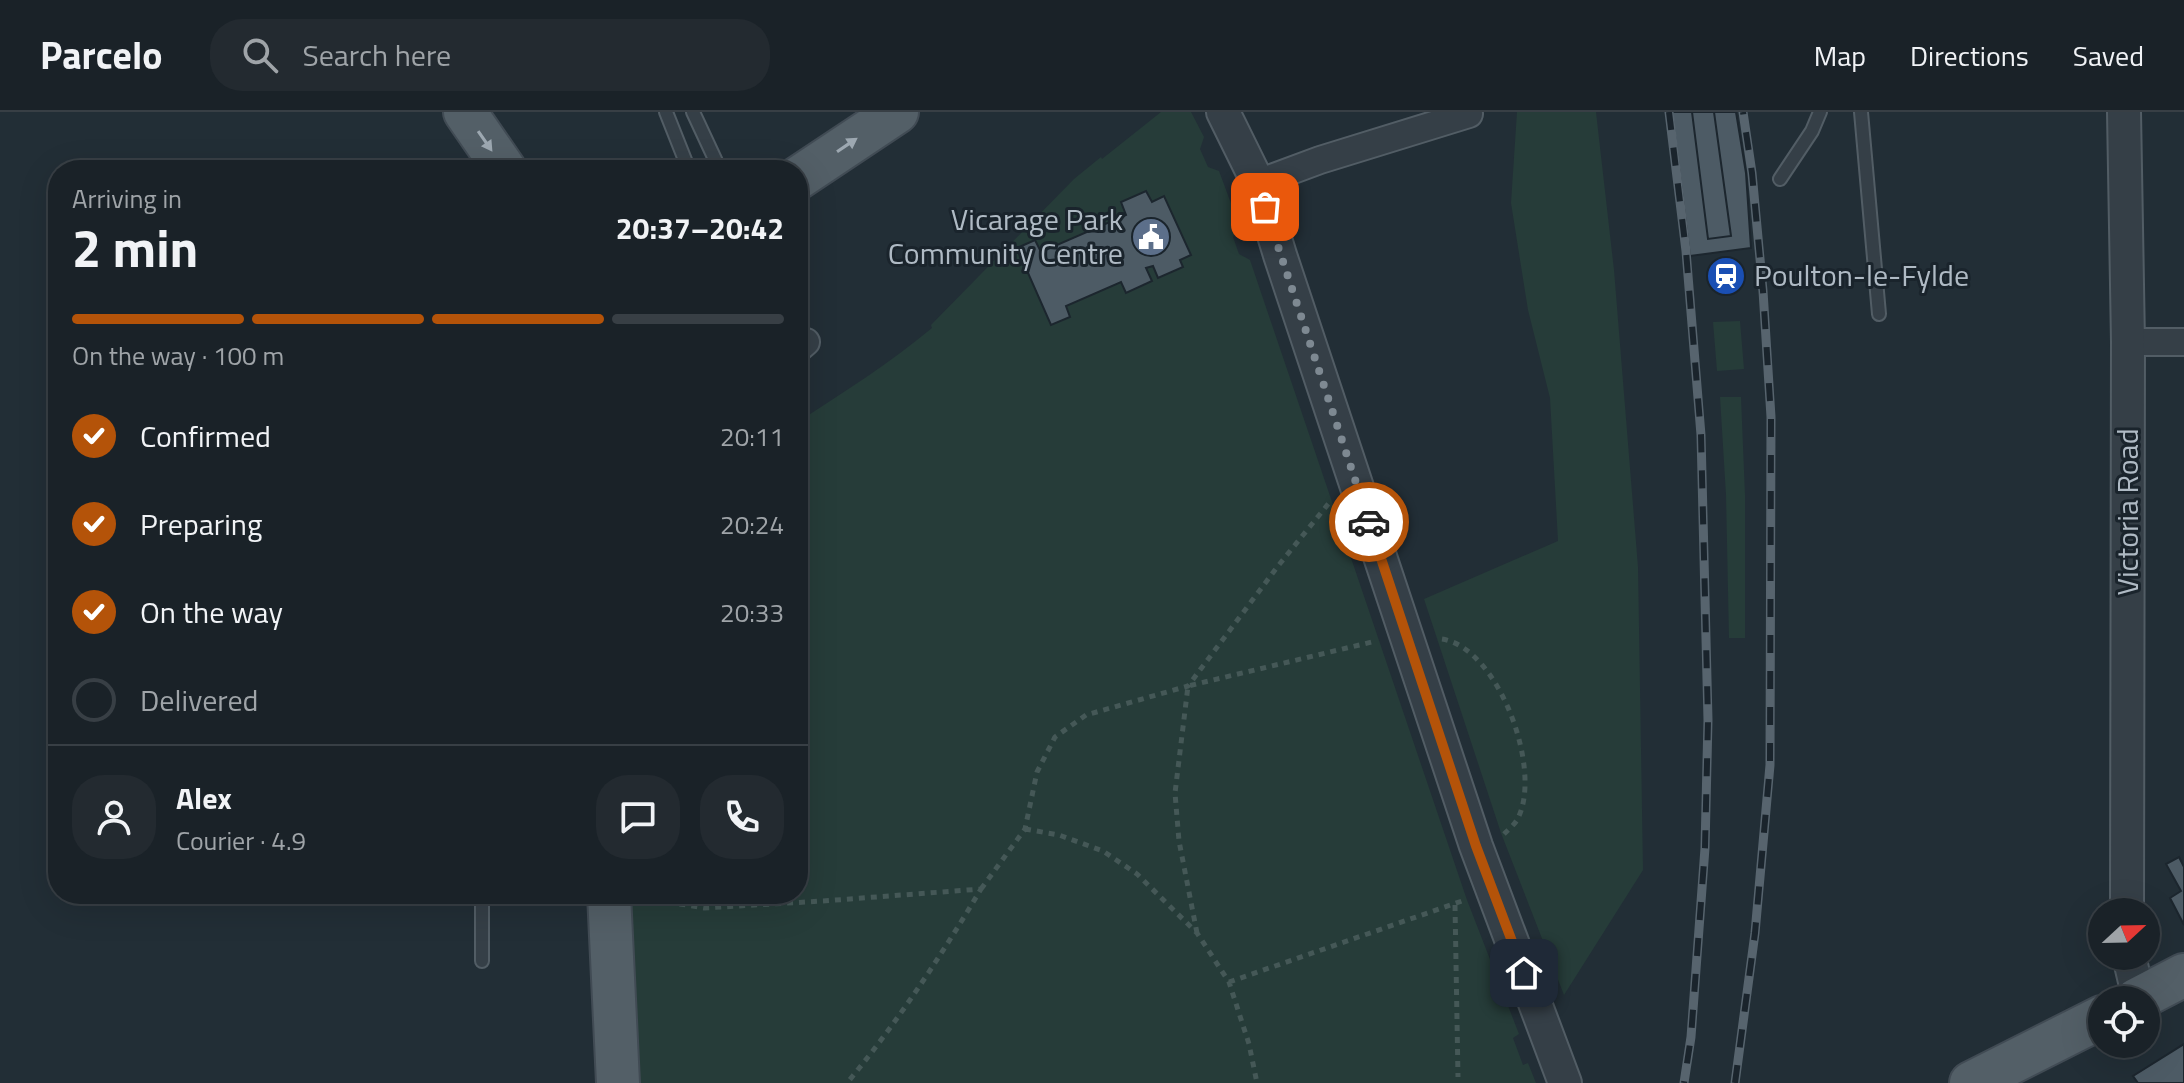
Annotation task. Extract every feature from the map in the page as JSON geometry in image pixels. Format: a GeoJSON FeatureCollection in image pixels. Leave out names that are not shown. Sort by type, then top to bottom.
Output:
{"type":"FeatureCollection","features":[{"type":"Feature","properties":{"kind":"main road"},"geometry":{"type":"LineString","coordinates":[[465,112],[498,160]]}},
{"type":"Feature","properties":{"kind":"main road"},"geometry":{"type":"LineString","coordinates":[[808,171],[897,112]]}},
{"type":"Feature","properties":{"kind":"main road"},"geometry":{"type":"LineString","coordinates":[[618,1083],[622,904]]}},
{"type":"Feature","properties":{"kind":"main road"},"geometry":{"type":"LineString","coordinates":[[2160,988],[2184,975]]}},
{"type":"Feature","properties":{"kind":"main road"},"geometry":{"type":"LineString","coordinates":[[1971,1083],[2088,1024]]}},
{"type":"Feature","properties":{"kind":"street"},"geometry":{"type":"LineString","coordinates":[[1223,112],[1258,183],[1476,846],[1565,1083]]}},
{"type":"Feature","properties":{"kind":"street","name":"Victoria Road"},"geometry":{"type":"LineString","coordinates":[[2124,112],[2128,342],[2127,898]]}},
{"type":"Feature","properties":{"kind":"street"},"geometry":{"type":"LineString","coordinates":[[1258,183],[1320,160],[1469,114]]}},
{"type":"Feature","properties":{"kind":"street"},"geometry":{"type":"LineString","coordinates":[[2128,342],[2184,342]]}},
{"type":"Feature","properties":{"kind":"lane"},"geometry":{"type":"LineString","coordinates":[[666,112],[685,160]]}},
{"type":"Feature","properties":{"kind":"lane"},"geometry":{"type":"LineString","coordinates":[[693,112],[715,160]]}},
{"type":"Feature","properties":{"kind":"lane"},"geometry":{"type":"LineString","coordinates":[[1780,179],[1812,131],[1820,112]]}},
{"type":"Feature","properties":{"kind":"lane"},"geometry":{"type":"LineString","coordinates":[[1861,112],[1879,314]]}},
{"type":"Feature","properties":{"kind":"lane"},"geometry":{"type":"LineString","coordinates":[[482,904],[482,961]]}},
{"type":"Feature","properties":{"kind":"path"},"geometry":{"type":"LineString","coordinates":[[1197,933],[1179,841],[1175,793],[1188,686],[1278,566],[1353,474]]}},
{"type":"Feature","properties":{"kind":"path"},"geometry":{"type":"LineString","coordinates":[[847,1083],[874,1051],[953,936],[981,889],[1025,829],[1037,772],[1055,737],[1086,715],[1188,686],[1408,640],[1452,641],[1469,651],[1500,688],[1510,711],[1523,762],[1523,801],[1517,820],[1505,833],[1476,846]]}},
{"type":"Feature","properties":{"kind":"path"},"geometry":{"type":"LineString","coordinates":[[1025,829],[1059,835],[1103,851],[1137,874],[1197,933],[1229,982],[1249,1044],[1257,1083]]}},
{"type":"Feature","properties":{"kind":"path"},"geometry":{"type":"LineString","coordinates":[[808,902],[981,889]]}},
{"type":"Feature","properties":{"kind":"path"},"geometry":{"type":"LineString","coordinates":[[1229,982],[1493,891]]}},
{"type":"Feature","properties":{"kind":"path"},"geometry":{"type":"LineString","coordinates":[[679,904],[704,908],[772,904]]}},
{"type":"Feature","properties":{"kind":"path"},"geometry":{"type":"LineString","coordinates":[[1455,905],[1458,1077]]}},
{"type":"Feature","properties":{"kind":"green space"},"geometry":{"type":"Polygon","coordinates":[[[1161,112],[1191,112],[1204,137],[1200,149],[1208,167],[1219,171],[1239,225],[1233,237],[1239,254],[1250,260],[1467,900],[1519,1034],[1513,1038],[1523,1065],[1528,1063],[1536,1083],[618,1083],[609,904],[808,904],[808,415],[932,328],[931,325],[1074,179],[1161,112]]]}},
{"type":"Feature","properties":{"kind":"green space"},"geometry":{"type":"Polygon","coordinates":[[[1517,112],[1596,112],[1614,270],[1638,567],[1643,870],[1564,995],[1501,833],[1424,599],[1558,541],[1550,398],[1528,310],[1511,203],[1517,112]]]}},
{"type":"Feature","properties":{"kind":"green space"},"geometry":{"type":"Polygon","coordinates":[[[1740,321],[1744,369],[1717,371],[1713,322],[1740,321]]]}},
{"type":"Feature","properties":{"kind":"green space"},"geometry":{"type":"Polygon","coordinates":[[[1720,397],[1741,397],[1745,638],[1729,638],[1720,397]]]}},
{"type":"Feature","properties":{"kind":"building"},"geometry":{"type":"Polygon","coordinates":[[[1672,112],[1736,112],[1746,173],[1751,248],[1690,256],[1672,112]]]}},
{"type":"Feature","properties":{"kind":"building"},"geometry":{"type":"Polygon","coordinates":[[[1692,112],[1714,112],[1731,236],[1708,239],[1692,112]]]}},
{"type":"Feature","properties":{"kind":"building"},"geometry":{"type":"Polygon","coordinates":[[[1146,191],[1152,202],[1164,196],[1191,255],[1180,260],[1183,267],[1158,278],[1153,266],[1146,268],[1152,281],[1126,293],[1121,282],[1066,306],[1070,317],[1051,325],[1017,248],[1035,240],[1041,252],[1126,215],[1121,202],[1146,191]]]}},
{"type":"Feature","properties":{"kind":"building"},"geometry":{"type":"Polygon","coordinates":[[[2179,857],[2184,867],[2184,925],[2170,898],[2181,891],[2166,864],[2179,857]]]}},
{"type":"Feature","properties":{"kind":"building"},"geometry":{"type":"Polygon","coordinates":[[[2184,1044],[2184,1083],[2138,1083],[2133,1076],[2184,1044]]]}},
{"type":"Feature","properties":{"kind":"railway"},"geometry":{"type":"LineString","coordinates":[[1669,112],[1686,251],[1701,435],[1708,720],[1705,848],[1691,1037],[1684,1083]]}},
{"type":"Feature","properties":{"kind":"railway"},"geometry":{"type":"LineString","coordinates":[[1735,1083],[1755,933],[1770,765],[1771,417],[1763,291],[1743,112]]}},
{"type":"Feature","properties":{"kind":"way so far"},"geometry":{"type":"LineString","coordinates":[[1265,207],[1369,522]]}},
{"type":"Feature","properties":{"kind":"place","name":"Vicarage Park Community Centre"},"geometry":{"type":"Point","coordinates":[1151,237]}},
{"type":"Feature","properties":{"kind":"place","name":"Poulton-le-Fylde"},"geometry":{"type":"Point","coordinates":[1726,276]}},
{"type":"Feature","properties":{"kind":"route"},"geometry":{"type":"LineString","coordinates":[[1369,522],[1476,846],[1524,973]]}}]}
